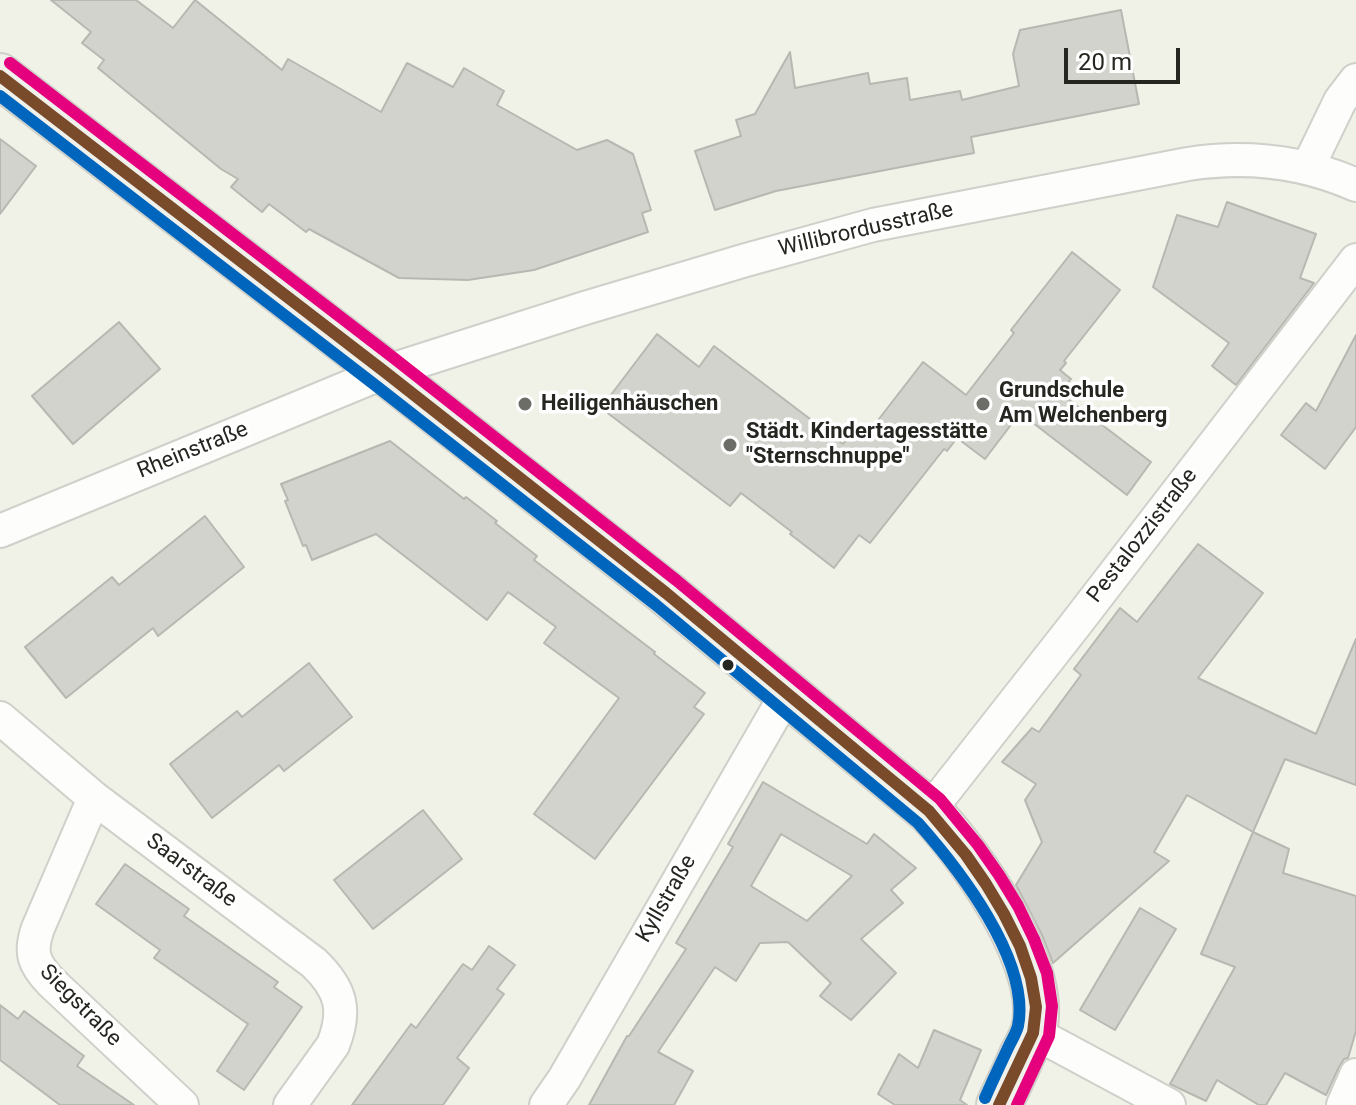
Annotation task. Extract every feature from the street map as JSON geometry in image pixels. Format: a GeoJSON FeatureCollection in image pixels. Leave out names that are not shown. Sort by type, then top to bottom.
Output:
{"type":"FeatureCollection","features":[{"type":"Feature","properties":{"kind":"street"},"geometry":{"type":"LineString","coordinates":[[0,76],[666,593],[929,811],[979,873],[1008,922],[1030,975],[1035,1014],[1033,1032],[999,1105]]}},
{"type":"Feature","properties":{"kind":"street"},"geometry":{"type":"LineString","coordinates":[[1308,167],[1340,101],[1356,80]]}},
{"type":"Feature","properties":{"kind":"street","name":"Willibrordusstraße"},"geometry":{"type":"LineString","coordinates":[[385,372],[746,260],[873,225],[1204,161],[1256,160],[1308,167],[1356,185]]}},
{"type":"Feature","properties":{"kind":"street","name":"Pestalozzistraße"},"geometry":{"type":"LineString","coordinates":[[929,811],[1356,260]]}},
{"type":"Feature","properties":{"kind":"street","name":"Rheinstraße"},"geometry":{"type":"LineString","coordinates":[[5,525],[385,372]]}},
{"type":"Feature","properties":{"kind":"street","name":"Kyllstraße"},"geometry":{"type":"LineString","coordinates":[[546,1105],[564,1079],[787,693]]}},
{"type":"Feature","properties":{"kind":"street","name":"Saarstraße"},"geometry":{"type":"LineString","coordinates":[[0,718],[94,798],[323,971],[336,988],[340,1023],[333,1045],[290,1105]]}},
{"type":"Feature","properties":{"kind":"street","name":"Siegstraße"},"geometry":{"type":"LineString","coordinates":[[94,798],[38,928],[35,960],[41,973],[182,1105]]}},
{"type":"Feature","properties":{"kind":"street"},"geometry":{"type":"LineString","coordinates":[[1033,1032],[1169,1105]]}},
{"type":"Feature","properties":{"kind":"street"},"geometry":{"type":"LineString","coordinates":[[1343,1105],[1356,1075]]}},
{"type":"Feature","properties":{"kind":"building"},"geometry":{"type":"Polygon","coordinates":[[[51,0],[136,0],[173,28],[195,0],[282,70],[288,59],[381,112],[407,63],[453,87],[464,68],[504,91],[497,105],[577,150],[607,140],[633,154],[651,210],[642,213],[648,232],[534,270],[468,280],[399,278],[309,229],[306,232],[269,204],[262,212],[231,187],[238,179],[221,169],[98,68],[104,60],[82,43],[91,32],[51,0]]]}},
{"type":"Feature","properties":{"kind":"building"},"geometry":{"type":"Polygon","coordinates":[[[1121,10],[1139,104],[971,137],[974,153],[776,191],[715,210],[695,151],[741,136],[736,120],[755,114],[790,52],[795,88],[868,73],[870,84],[907,78],[910,100],[960,91],[962,100],[1019,86],[1013,54],[1020,30],[1121,10]]]}},
{"type":"Feature","properties":{"kind":"building"},"geometry":{"type":"Polygon","coordinates":[[[0,139],[36,166],[0,214],[0,139]]]}},
{"type":"Feature","properties":{"kind":"building"},"geometry":{"type":"Polygon","coordinates":[[[1227,202],[1316,234],[1300,278],[1314,283],[1236,385],[1212,366],[1229,343],[1153,287],[1177,215],[1218,227],[1227,202]]]}},
{"type":"Feature","properties":{"kind":"building"},"geometry":{"type":"Polygon","coordinates":[[[1072,252],[1120,290],[1064,361],[1066,363],[1060,370],[1071,379],[1060,393],[1151,462],[1127,495],[1020,413],[985,459],[957,438],[947,451],[944,449],[870,543],[859,535],[834,568],[741,493],[730,506],[601,408],[657,334],[699,367],[714,346],[843,444],[855,429],[865,437],[923,362],[966,395],[1014,333],[1011,330],[1072,252]]]}},
{"type":"Feature","properties":{"kind":"building"},"geometry":{"type":"Polygon","coordinates":[[[119,322],[160,369],[73,444],[32,396],[119,322]]]}},
{"type":"Feature","properties":{"kind":"building"},"geometry":{"type":"Polygon","coordinates":[[[1356,335],[1356,427],[1325,469],[1281,435],[1306,403],[1316,411],[1356,335]]]}},
{"type":"Feature","properties":{"kind":"building"},"geometry":{"type":"Polygon","coordinates":[[[390,441],[497,521],[495,523],[537,556],[534,560],[705,693],[694,707],[704,714],[595,859],[534,814],[619,698],[544,643],[556,627],[508,592],[487,620],[376,534],[312,560],[306,545],[303,546],[281,484],[390,441]]]}},
{"type":"Feature","properties":{"kind":"building"},"geometry":{"type":"Polygon","coordinates":[[[205,516],[244,567],[158,636],[153,628],[66,698],[25,647],[112,577],[119,585],[205,516]]]}},
{"type":"Feature","properties":{"kind":"building"},"geometry":{"type":"Polygon","coordinates":[[[1198,544],[1263,593],[1198,678],[1316,734],[1356,639],[1356,785],[1285,759],[1253,832],[1187,795],[1154,852],[1169,861],[1053,963],[1016,885],[1042,842],[1025,800],[1036,784],[1002,762],[1032,728],[1039,732],[1081,675],[1074,669],[1120,608],[1137,622],[1198,544]]]}},
{"type":"Feature","properties":{"kind":"building"},"geometry":{"type":"Polygon","coordinates":[[[309,663],[352,717],[284,771],[279,765],[212,818],[170,764],[237,711],[242,717],[309,663]]]}},
{"type":"Feature","properties":{"kind":"building"},"geometry":{"type":"Polygon","coordinates":[[[763,782],[867,844],[874,834],[916,868],[891,890],[903,903],[861,939],[896,973],[851,1020],[820,996],[831,983],[788,942],[760,943],[736,981],[715,967],[658,1052],[693,1071],[674,1105],[589,1105],[627,1036],[686,949],[676,943],[733,847],[728,844],[763,782]],[[781,834],[751,886],[807,921],[852,876],[781,834]]]}},
{"type":"Feature","properties":{"kind":"building"},"geometry":{"type":"Polygon","coordinates":[[[423,810],[462,859],[373,929],[334,880],[423,810]]]}},
{"type":"Feature","properties":{"kind":"building"},"geometry":{"type":"Polygon","coordinates":[[[1253,832],[1289,849],[1283,873],[1356,896],[1356,1031],[1348,1058],[1339,1067],[1326,1095],[1285,1073],[1266,1105],[1259,1105],[1217,1080],[1206,1101],[1170,1084],[1235,967],[1201,954],[1253,832]]]}},
{"type":"Feature","properties":{"kind":"building"},"geometry":{"type":"Polygon","coordinates":[[[125,864],[189,909],[184,916],[278,982],[274,987],[302,1007],[244,1090],[217,1071],[248,1024],[154,958],[160,950],[96,904],[125,864]]]}},
{"type":"Feature","properties":{"kind":"building"},"geometry":{"type":"Polygon","coordinates":[[[1140,908],[1176,929],[1115,1030],[1080,1010],[1140,908]]]}},
{"type":"Feature","properties":{"kind":"building"},"geometry":{"type":"Polygon","coordinates":[[[489,946],[515,965],[497,989],[504,994],[457,1058],[469,1068],[443,1105],[352,1105],[411,1024],[416,1028],[463,964],[472,970],[489,946]]]}},
{"type":"Feature","properties":{"kind":"building"},"geometry":{"type":"Polygon","coordinates":[[[0,1005],[18,1019],[24,1011],[84,1056],[77,1066],[134,1105],[60,1105],[0,1060],[0,1005]]]}},
{"type":"Feature","properties":{"kind":"building"},"geometry":{"type":"Polygon","coordinates":[[[934,1030],[981,1050],[960,1100],[967,1105],[895,1105],[878,1094],[899,1054],[918,1068],[934,1030]]]}},
{"type":"Feature","properties":{"kind":"transit line"},"geometry":{"type":"LineString","coordinates":[[10,63],[676,580],[940,799],[999,875],[1018,906],[1047,973],[1052,1006],[1049,1036],[1017,1105]]}},
{"type":"Feature","properties":{"kind":"transit line"},"geometry":{"type":"LineString","coordinates":[[0,76],[666,593],[929,811],[986,884],[1020,946],[1031,978],[1036,1007],[1033,1033],[999,1105]]}},
{"type":"Feature","properties":{"kind":"transit line"},"geometry":{"type":"LineString","coordinates":[[0,96],[656,605],[918,823],[971,890],[1003,945],[1013,973],[1019,1000],[1018,1026],[985,1098]]}},
{"type":"Feature","properties":{"kind":"place","name":"Heiligenhäuschen"},"geometry":{"type":"Point","coordinates":[525,404]}},
{"type":"Feature","properties":{"kind":"place","name":"Grundschule Am Welchenberg"},"geometry":{"type":"Point","coordinates":[983,404]}},
{"type":"Feature","properties":{"kind":"place","name":"Städt. Kindertagesstätte \"Sternschnuppe\""},"geometry":{"type":"Point","coordinates":[730,445]}}]}
